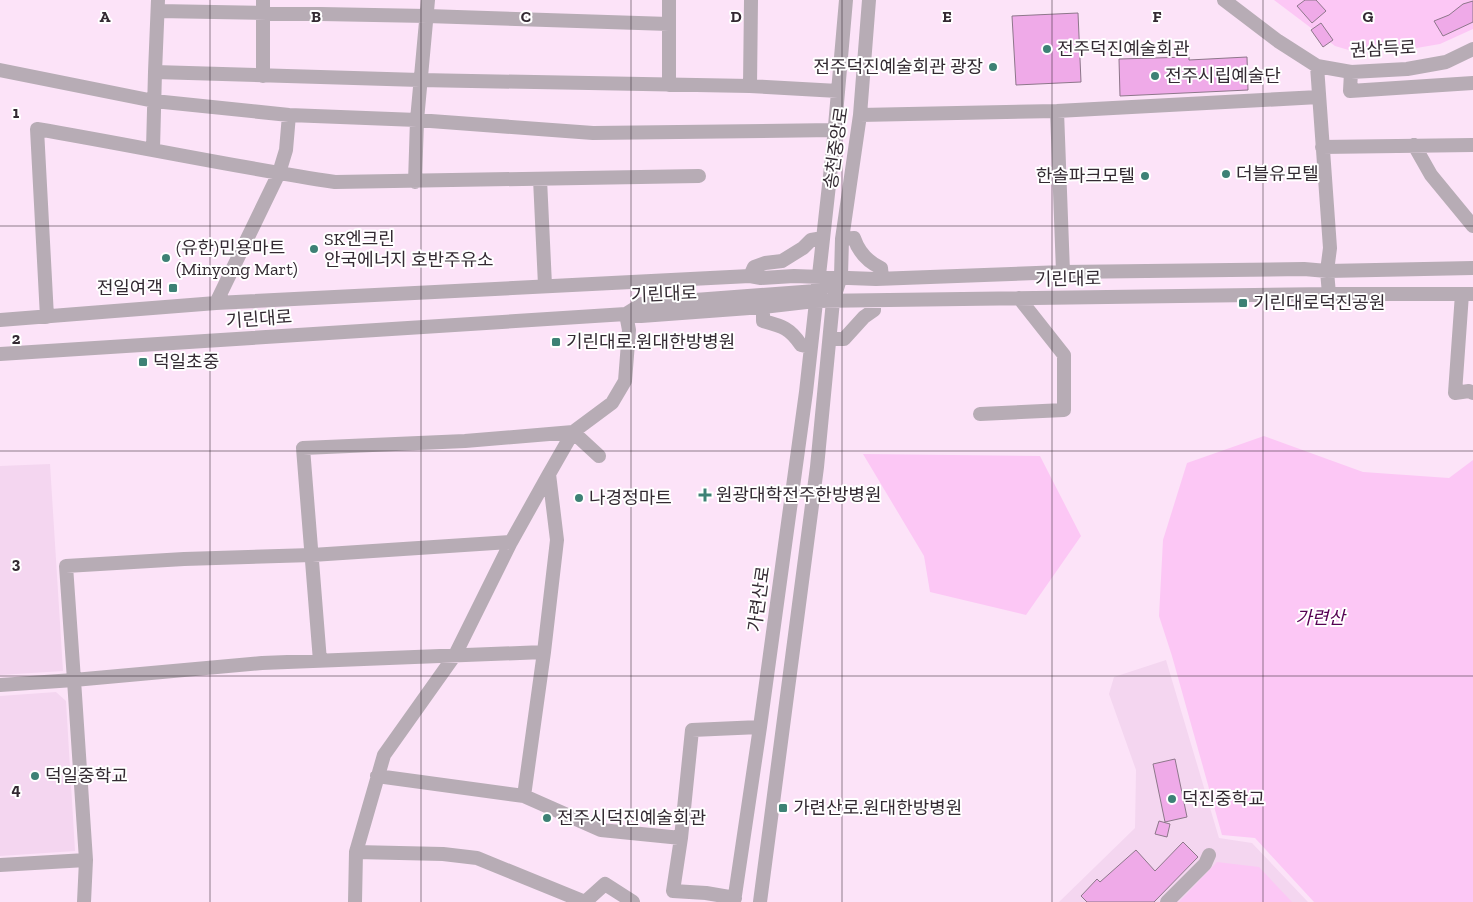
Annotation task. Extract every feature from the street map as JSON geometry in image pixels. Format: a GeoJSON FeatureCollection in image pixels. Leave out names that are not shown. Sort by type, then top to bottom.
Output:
{"type":"FeatureCollection","features":[{"type":"Feature","properties":{"kind":"street"},"geometry":{"type":"LineString","coordinates":[[415,182],[417,120],[428,0]]}},
{"type":"Feature","properties":{"kind":"street"},"geometry":{"type":"LineString","coordinates":[[669,0],[669,85]]}},
{"type":"Feature","properties":{"kind":"street"},"geometry":{"type":"LineString","coordinates":[[750,86],[751,0]]}},
{"type":"Feature","properties":{"kind":"street","name":"송천중앙로"},"geometry":{"type":"LineString","coordinates":[[834,301],[824,285],[823,238],[835,130],[846,0]]}},
{"type":"Feature","properties":{"kind":"street","name":"송천중앙로"},"geometry":{"type":"LineString","coordinates":[[824,285],[842,239],[860,115],[869,0]]}},
{"type":"Feature","properties":{"kind":"street","name":"권삼득로"},"geometry":{"type":"LineString","coordinates":[[1224,0],[1278,41],[1317,66],[1351,72],[1407,70],[1446,62],[1473,49]]}},
{"type":"Feature","properties":{"kind":"street"},"geometry":{"type":"LineString","coordinates":[[153,149],[158,6],[263,7],[427,16],[669,24]]}},
{"type":"Feature","properties":{"kind":"street"},"geometry":{"type":"LineString","coordinates":[[263,7],[263,76]]}},
{"type":"Feature","properties":{"kind":"street"},"geometry":{"type":"LineString","coordinates":[[1317,66],[1330,248],[1327,271],[1329,294]]}},
{"type":"Feature","properties":{"kind":"street"},"geometry":{"type":"LineString","coordinates":[[0,70],[154,100],[290,114],[417,120],[593,133],[835,130]]}},
{"type":"Feature","properties":{"kind":"street"},"geometry":{"type":"LineString","coordinates":[[155,72],[420,80],[750,86],[838,91]]}},
{"type":"Feature","properties":{"kind":"street"},"geometry":{"type":"LineString","coordinates":[[1351,72],[1350,91],[1473,83]]}},
{"type":"Feature","properties":{"kind":"street"},"geometry":{"type":"LineString","coordinates":[[860,115],[1057,111],[1319,97]]}},
{"type":"Feature","properties":{"kind":"street"},"geometry":{"type":"LineString","coordinates":[[1057,111],[1064,272]]}},
{"type":"Feature","properties":{"kind":"street"},"geometry":{"type":"LineString","coordinates":[[216,304],[279,173],[286,150],[290,114]]}},
{"type":"Feature","properties":{"kind":"street"},"geometry":{"type":"LineString","coordinates":[[47,318],[37,129],[335,182],[699,176]]}},
{"type":"Feature","properties":{"kind":"street"},"geometry":{"type":"LineString","coordinates":[[1414,145],[1431,175],[1473,226]]}},
{"type":"Feature","properties":{"kind":"street"},"geometry":{"type":"LineString","coordinates":[[1322,147],[1473,145]]}},
{"type":"Feature","properties":{"kind":"street"},"geometry":{"type":"LineString","coordinates":[[355,902],[356,852],[384,756],[455,655],[511,542],[573,432],[612,403],[625,381],[629,330],[626,314],[642,304],[824,285],[839,158],[833,149]]}},
{"type":"Feature","properties":{"kind":"street"},"geometry":{"type":"LineString","coordinates":[[540,179],[545,286]]}},
{"type":"Feature","properties":{"kind":"street"},"geometry":{"type":"LineString","coordinates":[[750,276],[754,267],[765,263],[782,261],[803,248],[811,240],[823,238]]}},
{"type":"Feature","properties":{"kind":"street"},"geometry":{"type":"LineString","coordinates":[[842,239],[854,238],[861,254],[869,262],[881,268],[882,278]]}},
{"type":"Feature","properties":{"kind":"street","name":"기린대로"},"geometry":{"type":"LineString","coordinates":[[0,354],[763,307],[824,285],[882,278],[1064,272],[1327,271],[1473,268]]}},
{"type":"Feature","properties":{"kind":"street","name":"기린대로"},"geometry":{"type":"LineString","coordinates":[[0,320],[216,304],[750,276],[761,278],[794,276],[824,285],[834,301],[874,302],[1329,294],[1468,294]]}},
{"type":"Feature","properties":{"kind":"street","name":"가련산로"},"geometry":{"type":"LineString","coordinates":[[734,900],[760,727],[806,392],[810,348],[824,285]]}},
{"type":"Feature","properties":{"kind":"street"},"geometry":{"type":"LineString","coordinates":[[1468,294],[1455,393],[1469,391],[1473,393]]}},
{"type":"Feature","properties":{"kind":"street"},"geometry":{"type":"LineString","coordinates":[[980,414],[1064,410],[1064,355],[1019,298]]}},
{"type":"Feature","properties":{"kind":"street"},"geometry":{"type":"LineString","coordinates":[[760,902],[817,467],[834,301]]}},
{"type":"Feature","properties":{"kind":"street"},"geometry":{"type":"LineString","coordinates":[[830,339],[844,339],[864,317],[874,310],[874,302]]}},
{"type":"Feature","properties":{"kind":"street"},"geometry":{"type":"LineString","coordinates":[[763,307],[763,321],[782,326],[793,332],[801,345],[810,348]]}},
{"type":"Feature","properties":{"kind":"street"},"geometry":{"type":"LineString","coordinates":[[320,661],[303,448],[465,441],[573,432],[598,456]]}},
{"type":"Feature","properties":{"kind":"street"},"geometry":{"type":"LineString","coordinates":[[524,796],[557,540],[549,474]]}},
{"type":"Feature","properties":{"kind":"street"},"geometry":{"type":"LineString","coordinates":[[84,902],[86,860],[66,566],[184,559],[312,555],[511,542]]}},
{"type":"Feature","properties":{"kind":"street"},"geometry":{"type":"LineString","coordinates":[[0,685],[262,663],[544,652]]}},
{"type":"Feature","properties":{"kind":"street"},"geometry":{"type":"LineString","coordinates":[[734,900],[705,898],[673,891],[681,838],[692,730],[760,727]]}},
{"type":"Feature","properties":{"kind":"street"},"geometry":{"type":"LineString","coordinates":[[377,776],[524,796],[601,830],[681,838]]}},
{"type":"Feature","properties":{"kind":"street"},"geometry":{"type":"LineString","coordinates":[[356,852],[443,854],[477,858],[585,902],[605,884],[633,902]]}},
{"type":"Feature","properties":{"kind":"street"},"geometry":{"type":"LineString","coordinates":[[1167,902],[1204,864],[1209,855]]}},
{"type":"Feature","properties":{"kind":"street"},"geometry":{"type":"LineString","coordinates":[[0,865],[86,860]]}},
{"type":"Feature","properties":{"kind":"shaded area"},"geometry":{"type":"Polygon","coordinates":[[[50,464],[63,671],[0,675],[0,466],[50,464]]]}},
{"type":"Feature","properties":{"kind":"shaded area","name":"덕진중학교"},"geometry":{"type":"Polygon","coordinates":[[[1166,660],[1219,838],[1252,843],[1308,902],[1059,902],[1135,828],[1136,770],[1109,694],[1114,677],[1166,660]]]}},
{"type":"Feature","properties":{"kind":"shaded area","name":"덕일중학교"},"geometry":{"type":"Polygon","coordinates":[[[56,692],[66,701],[75,851],[0,856],[0,696],[56,692]]]}},
{"type":"Feature","properties":{"kind":"green space"},"geometry":{"type":"Polygon","coordinates":[[[1274,0],[1473,0],[1473,29],[1440,44],[1399,51],[1352,51],[1335,46],[1274,0]]]}},
{"type":"Feature","properties":{"kind":"green space","name":"가련산"},"geometry":{"type":"Polygon","coordinates":[[[1264,436],[1363,472],[1449,478],[1473,460],[1473,902],[1314,902],[1255,838],[1222,835],[1159,616],[1163,540],[1187,463],[1264,436]]]}},
{"type":"Feature","properties":{"kind":"green space"},"geometry":{"type":"Polygon","coordinates":[[[863,454],[1040,456],[1081,536],[1026,615],[930,592],[924,556],[863,454]]]}},
{"type":"Feature","properties":{"kind":"green space"},"geometry":{"type":"Polygon","coordinates":[[[1217,862],[1259,867],[1292,902],[1179,902],[1217,862]]]}},
{"type":"Feature","properties":{"kind":"building"},"geometry":{"type":"Polygon","coordinates":[[[1305,0],[1316,0],[1326,11],[1312,23],[1297,6],[1305,0]]]}},
{"type":"Feature","properties":{"kind":"building"},"geometry":{"type":"Polygon","coordinates":[[[1473,1],[1473,22],[1443,36],[1434,21],[1449,15],[1463,4],[1473,1]]]}},
{"type":"Feature","properties":{"kind":"building","name":"전주덕진예술회관"},"geometry":{"type":"Polygon","coordinates":[[[1078,13],[1081,82],[1016,85],[1012,16],[1078,13]]]}},
{"type":"Feature","properties":{"kind":"building"},"geometry":{"type":"Polygon","coordinates":[[[1321,23],[1333,40],[1323,47],[1311,30],[1321,23]]]}},
{"type":"Feature","properties":{"kind":"building"},"geometry":{"type":"Polygon","coordinates":[[[1189,57],[1189,60],[1247,57],[1248,90],[1120,96],[1119,59],[1189,57]]]}},
{"type":"Feature","properties":{"kind":"building"},"geometry":{"type":"Polygon","coordinates":[[[1175,759],[1187,817],[1165,822],[1153,764],[1175,759]]]}},
{"type":"Feature","properties":{"kind":"building"},"geometry":{"type":"Polygon","coordinates":[[[1159,821],[1170,824],[1167,837],[1155,834],[1159,821]]]}},
{"type":"Feature","properties":{"kind":"building"},"geometry":{"type":"Polygon","coordinates":[[[1183,842],[1198,857],[1154,902],[1087,902],[1081,896],[1097,879],[1100,882],[1136,850],[1155,871],[1183,842]]]}},
{"type":"Feature","properties":{"kind":"place","name":"전주덕진예술회관"},"geometry":{"type":"Point","coordinates":[1047,49]}},
{"type":"Feature","properties":{"kind":"place","name":"전주덕진예술회관 광장"},"geometry":{"type":"Point","coordinates":[993,67]}},
{"type":"Feature","properties":{"kind":"place","name":"전주시립예술단"},"geometry":{"type":"Point","coordinates":[1155,76]}},
{"type":"Feature","properties":{"kind":"place","name":"더블유모텔"},"geometry":{"type":"Point","coordinates":[1226,174]}},
{"type":"Feature","properties":{"kind":"place","name":"한솔파크모텔"},"geometry":{"type":"Point","coordinates":[1145,176]}},
{"type":"Feature","properties":{"kind":"place","name":"SK엔크린 안국에너지 호반주유소"},"geometry":{"type":"Point","coordinates":[314,249]}},
{"type":"Feature","properties":{"kind":"place","name":"(유한)민용마트 (Minyong Mart)"},"geometry":{"type":"Point","coordinates":[166,258]}},
{"type":"Feature","properties":{"kind":"place","name":"전일여객"},"geometry":{"type":"Point","coordinates":[173,288]}},
{"type":"Feature","properties":{"kind":"place","name":"기린대로덕진공원"},"geometry":{"type":"Point","coordinates":[1243,303]}},
{"type":"Feature","properties":{"kind":"place","name":"기린대로.원대한방병원"},"geometry":{"type":"Point","coordinates":[556,342]}},
{"type":"Feature","properties":{"kind":"place","name":"덕일초중"},"geometry":{"type":"Point","coordinates":[143,362]}},
{"type":"Feature","properties":{"kind":"place","name":"원광대학전주한방병원"},"geometry":{"type":"Point","coordinates":[705,495]}},
{"type":"Feature","properties":{"kind":"place","name":"나경정마트"},"geometry":{"type":"Point","coordinates":[579,498]}},
{"type":"Feature","properties":{"kind":"place","name":"덕일중학교"},"geometry":{"type":"Point","coordinates":[35,776]}},
{"type":"Feature","properties":{"kind":"place","name":"덕진중학교"},"geometry":{"type":"Point","coordinates":[1172,799]}},
{"type":"Feature","properties":{"kind":"place","name":"가련산로.원대한방병원"},"geometry":{"type":"Point","coordinates":[783,808]}},
{"type":"Feature","properties":{"kind":"place","name":"전주시덕진예술회관"},"geometry":{"type":"Point","coordinates":[547,818]}}]}
